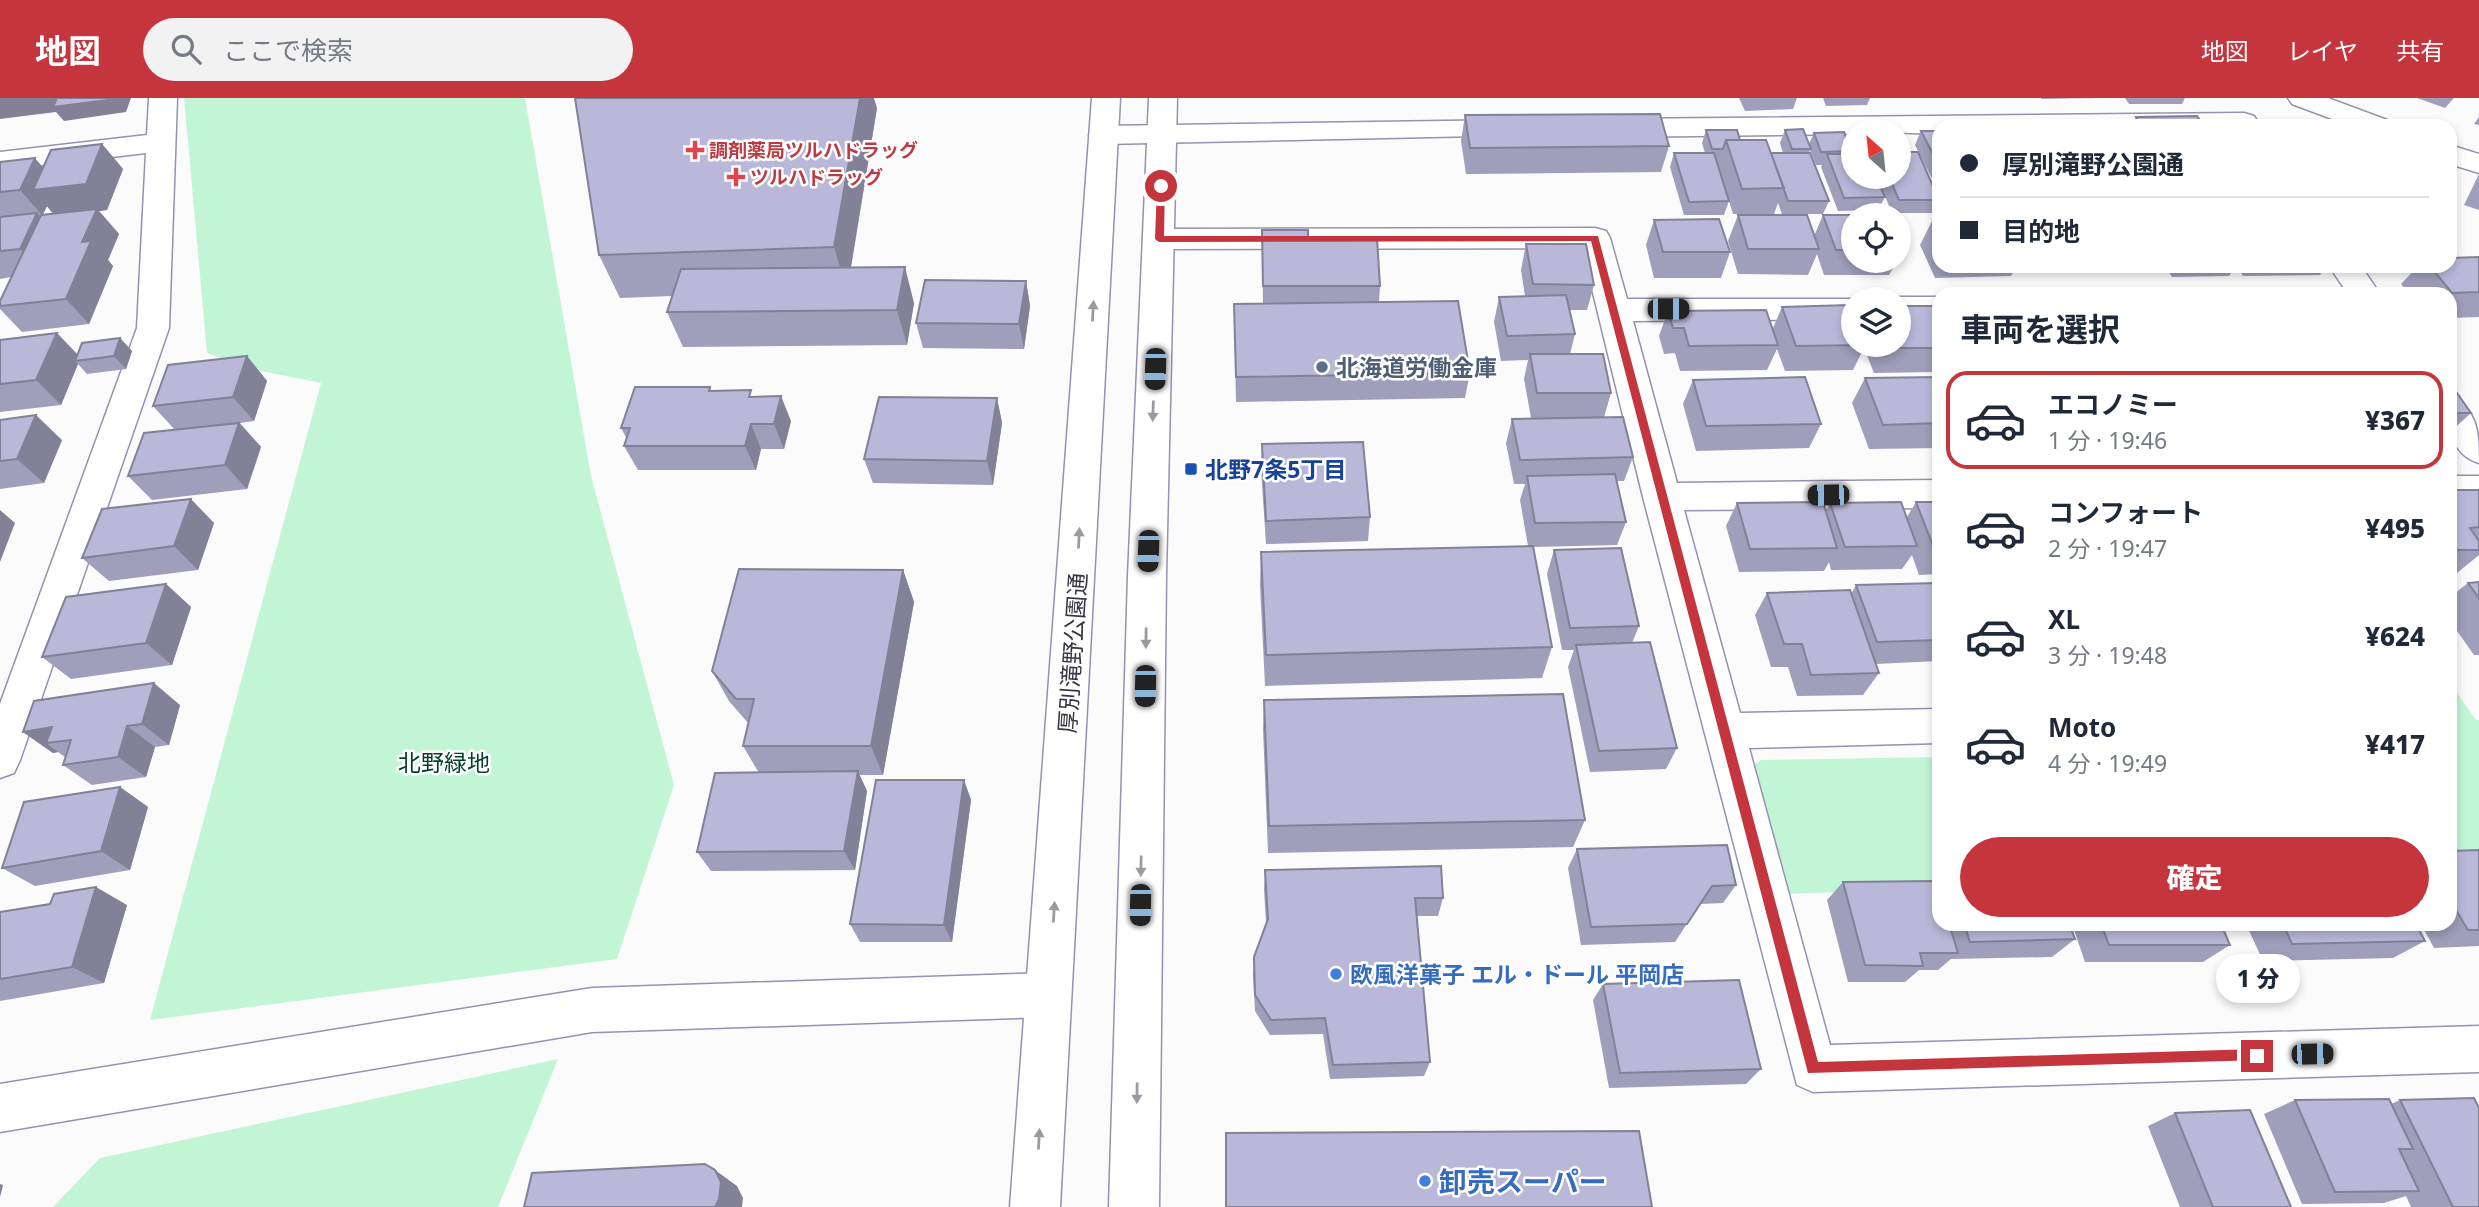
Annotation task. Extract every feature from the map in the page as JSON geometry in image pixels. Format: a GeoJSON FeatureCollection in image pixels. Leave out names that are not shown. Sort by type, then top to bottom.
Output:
{"type":"FeatureCollection","features":[{"type":"Feature","properties":{"kind":"street"},"geometry":{"type":"LineString","coordinates":[[0,760],[153,328],[163,98]]}},
{"type":"Feature","properties":{"kind":"street"},"geometry":{"type":"LineString","coordinates":[[2302,98],[2358,119]]}},
{"type":"Feature","properties":{"kind":"street"},"geometry":{"type":"LineString","coordinates":[[1134,1207],[1147,576],[1163,115]]}},
{"type":"Feature","properties":{"kind":"street"},"geometry":{"type":"LineString","coordinates":[[1105,116],[1163,115],[1537,128]]}},
{"type":"Feature","properties":{"kind":"street"},"geometry":{"type":"LineString","coordinates":[[2042,119],[2242,115]]}},
{"type":"Feature","properties":{"kind":"street","name":"厚別滝野公園通"},"geometry":{"type":"LineString","coordinates":[[1035,1207],[1105,116]]}},
{"type":"Feature","properties":{"kind":"street"},"geometry":{"type":"LineString","coordinates":[[1592,128],[1932,121]]}},
{"type":"Feature","properties":{"kind":"street"},"geometry":{"type":"LineString","coordinates":[[0,161],[162,142]]}},
{"type":"Feature","properties":{"kind":"street"},"geometry":{"type":"LineString","coordinates":[[2457,156],[2479,164]]}},
{"type":"Feature","properties":{"kind":"street"},"geometry":{"type":"LineString","coordinates":[[1159,239],[1595,238],[1813,1069],[2479,1049]]}},
{"type":"Feature","properties":{"kind":"street"},"geometry":{"type":"LineString","coordinates":[[1615,310],[1841,308]]}},
{"type":"Feature","properties":{"kind":"street"},"geometry":{"type":"LineString","coordinates":[[1911,308],[1932,308]]}},
{"type":"Feature","properties":{"kind":"street"},"geometry":{"type":"LineString","coordinates":[[2457,420],[2479,450]]}},
{"type":"Feature","properties":{"kind":"street"},"geometry":{"type":"LineString","coordinates":[[2457,489],[2479,489]]}},
{"type":"Feature","properties":{"kind":"street"},"geometry":{"type":"LineString","coordinates":[[1661,497],[1932,494]]}},
{"type":"Feature","properties":{"kind":"street"},"geometry":{"type":"LineString","coordinates":[[1724,731],[1932,726]]}},
{"type":"Feature","properties":{"kind":"street"},"geometry":{"type":"LineString","coordinates":[[0,1108],[592,1010],[1048,995]]}},
{"type":"Feature","properties":{"kind":"green space","name":"北野緑地"},"geometry":{"type":"Polygon","coordinates":[[[184,98],[525,98],[591,476],[674,785],[617,959],[150,1020],[321,383],[247,368],[207,353],[184,98]]]}},
{"type":"Feature","properties":{"kind":"green space"},"geometry":{"type":"Polygon","coordinates":[[[2457,693],[2476,720],[2479,720],[2479,858],[2457,859],[2457,693]]]}},
{"type":"Feature","properties":{"kind":"green space"},"geometry":{"type":"Polygon","coordinates":[[[1932,757],[1932,889],[1783,894],[1747,770],[1761,760],[1932,757]]]}},
{"type":"Feature","properties":{"kind":"green space"},"geometry":{"type":"Polygon","coordinates":[[[558,1059],[498,1207],[53,1207],[100,1158],[558,1059]]]}},
{"type":"Feature","properties":{"kind":"building"},"geometry":{"type":"Polygon","coordinates":[[[57,98],[116,98],[116,99],[53,107],[57,98]]]}},
{"type":"Feature","properties":{"kind":"building"},"geometry":{"type":"Polygon","coordinates":[[[575,98],[860,98],[834,247],[599,255],[575,98]]]}},
{"type":"Feature","properties":{"kind":"building"},"geometry":{"type":"Polygon","coordinates":[[[1660,114],[1669,146],[1470,148],[1465,115],[1660,114]]]}},
{"type":"Feature","properties":{"kind":"building"},"geometry":{"type":"Polygon","coordinates":[[[2197,116],[2199,119],[2137,119],[2136,117],[2197,116]]]}},
{"type":"Feature","properties":{"kind":"building"},"geometry":{"type":"Polygon","coordinates":[[[1803,129],[1811,149],[1792,149],[1785,130],[1803,129]]]}},
{"type":"Feature","properties":{"kind":"building"},"geometry":{"type":"Polygon","coordinates":[[[1706,130],[1737,130],[1740,140],[1726,140],[1723,149],[1712,149],[1706,130]]]}},
{"type":"Feature","properties":{"kind":"building"},"geometry":{"type":"Polygon","coordinates":[[[1921,131],[1932,131],[1932,152],[1921,131]]]}},
{"type":"Feature","properties":{"kind":"building"},"geometry":{"type":"Polygon","coordinates":[[[1841,132],[1841,151],[1821,152],[1814,133],[1841,132]]]}},
{"type":"Feature","properties":{"kind":"building"},"geometry":{"type":"Polygon","coordinates":[[[1726,140],[1766,140],[1784,188],[1742,189],[1726,140]]]}},
{"type":"Feature","properties":{"kind":"building"},"geometry":{"type":"Polygon","coordinates":[[[102,144],[86,184],[33,190],[51,150],[102,144]]]}},
{"type":"Feature","properties":{"kind":"building"},"geometry":{"type":"Polygon","coordinates":[[[1911,152],[1918,152],[1932,184],[1932,200],[1899,200],[1894,189],[1911,189],[1911,152]]]}},
{"type":"Feature","properties":{"kind":"building"},"geometry":{"type":"Polygon","coordinates":[[[1674,153],[1714,153],[1729,201],[1689,202],[1674,153]]]}},
{"type":"Feature","properties":{"kind":"building"},"geometry":{"type":"Polygon","coordinates":[[[1771,153],[1810,153],[1829,201],[1788,201],[1771,153]]]}},
{"type":"Feature","properties":{"kind":"building"},"geometry":{"type":"Polygon","coordinates":[[[1827,154],[1841,154],[1841,189],[1881,189],[1885,197],[1844,198],[1827,154]]]}},
{"type":"Feature","properties":{"kind":"building"},"geometry":{"type":"Polygon","coordinates":[[[35,158],[20,190],[0,192],[0,162],[35,158]]]}},
{"type":"Feature","properties":{"kind":"building"},"geometry":{"type":"Polygon","coordinates":[[[97,209],[82,242],[91,241],[66,299],[0,306],[41,215],[97,209]]]}},
{"type":"Feature","properties":{"kind":"building"},"geometry":{"type":"Polygon","coordinates":[[[37,213],[20,249],[0,251],[0,217],[37,213]]]}},
{"type":"Feature","properties":{"kind":"building"},"geometry":{"type":"Polygon","coordinates":[[[1738,215],[1807,215],[1819,249],[1748,249],[1738,215]]]}},
{"type":"Feature","properties":{"kind":"building"},"geometry":{"type":"Polygon","coordinates":[[[1823,215],[1841,215],[1841,250],[1836,250],[1823,215]]]}},
{"type":"Feature","properties":{"kind":"building"},"geometry":{"type":"Polygon","coordinates":[[[1719,219],[1730,252],[1663,252],[1654,220],[1719,219]]]}},
{"type":"Feature","properties":{"kind":"building"},"geometry":{"type":"Polygon","coordinates":[[[1262,230],[1308,230],[1308,239],[1377,238],[1380,286],[1263,286],[1262,230]]]}},
{"type":"Feature","properties":{"kind":"building"},"geometry":{"type":"Polygon","coordinates":[[[1526,244],[1586,244],[1594,285],[1533,284],[1526,244]]]}},
{"type":"Feature","properties":{"kind":"building"},"geometry":{"type":"Polygon","coordinates":[[[2479,257],[2479,292],[2457,293],[2457,287],[2447,287],[2436,273],[2457,273],[2457,258],[2479,257]]]}},
{"type":"Feature","properties":{"kind":"building"},"geometry":{"type":"Polygon","coordinates":[[[905,267],[897,310],[667,312],[681,269],[905,267]]]}},
{"type":"Feature","properties":{"kind":"building"},"geometry":{"type":"Polygon","coordinates":[[[925,280],[1026,281],[1019,324],[916,323],[925,280]]]}},
{"type":"Feature","properties":{"kind":"building"},"geometry":{"type":"Polygon","coordinates":[[[1566,295],[1575,334],[1507,336],[1499,297],[1566,295]]]}},
{"type":"Feature","properties":{"kind":"building"},"geometry":{"type":"Polygon","coordinates":[[[1458,301],[1470,373],[1236,377],[1234,304],[1458,301]]]}},
{"type":"Feature","properties":{"kind":"building"},"geometry":{"type":"Polygon","coordinates":[[[1841,305],[1841,345],[1796,346],[1782,307],[1841,305]]]}},
{"type":"Feature","properties":{"kind":"building"},"geometry":{"type":"Polygon","coordinates":[[[1911,306],[1932,306],[1932,348],[1911,348],[1911,306]]]}},
{"type":"Feature","properties":{"kind":"building"},"geometry":{"type":"Polygon","coordinates":[[[1766,310],[1778,345],[1689,346],[1684,328],[1673,328],[1668,311],[1766,310]]]}},
{"type":"Feature","properties":{"kind":"building"},"geometry":{"type":"Polygon","coordinates":[[[57,333],[36,380],[0,384],[0,340],[57,333]]]}},
{"type":"Feature","properties":{"kind":"building"},"geometry":{"type":"Polygon","coordinates":[[[120,338],[114,356],[75,361],[82,343],[120,338]]]}},
{"type":"Feature","properties":{"kind":"building"},"geometry":{"type":"Polygon","coordinates":[[[1530,354],[1603,354],[1611,393],[1537,393],[1530,354]]]}},
{"type":"Feature","properties":{"kind":"building"},"geometry":{"type":"Polygon","coordinates":[[[247,356],[233,397],[153,406],[168,365],[247,356]]]}},
{"type":"Feature","properties":{"kind":"building"},"geometry":{"type":"Polygon","coordinates":[[[1805,377],[1821,424],[1706,426],[1693,380],[1805,377]]]}},
{"type":"Feature","properties":{"kind":"building"},"geometry":{"type":"Polygon","coordinates":[[[1932,377],[1932,423],[1883,425],[1865,378],[1932,377]]]}},
{"type":"Feature","properties":{"kind":"building"},"geometry":{"type":"Polygon","coordinates":[[[635,387],[710,387],[709,391],[751,390],[749,397],[781,396],[774,424],[751,424],[745,446],[624,446],[630,428],[621,428],[635,387]]]}},
{"type":"Feature","properties":{"kind":"building"},"geometry":{"type":"Polygon","coordinates":[[[2457,393],[2471,413],[2457,413],[2457,393]]]}},
{"type":"Feature","properties":{"kind":"building"},"geometry":{"type":"Polygon","coordinates":[[[879,397],[997,398],[987,461],[864,459],[879,397]]]}},
{"type":"Feature","properties":{"kind":"building"},"geometry":{"type":"Polygon","coordinates":[[[36,415],[17,459],[0,461],[0,420],[36,415]]]}},
{"type":"Feature","properties":{"kind":"building"},"geometry":{"type":"Polygon","coordinates":[[[1623,417],[1633,457],[1520,460],[1512,419],[1623,417]]]}},
{"type":"Feature","properties":{"kind":"building"},"geometry":{"type":"Polygon","coordinates":[[[239,423],[225,465],[128,476],[144,433],[239,423]]]}},
{"type":"Feature","properties":{"kind":"building"},"geometry":{"type":"Polygon","coordinates":[[[1363,442],[1370,517],[1266,521],[1262,444],[1363,442]]]}},
{"type":"Feature","properties":{"kind":"building"},"geometry":{"type":"Polygon","coordinates":[[[1615,474],[1626,522],[1535,523],[1527,476],[1615,474]]]}},
{"type":"Feature","properties":{"kind":"building"},"geometry":{"type":"Polygon","coordinates":[[[2457,490],[2479,490],[2479,527],[2470,528],[2479,541],[2479,550],[2457,550],[2457,490]]]}},
{"type":"Feature","properties":{"kind":"building"},"geometry":{"type":"Polygon","coordinates":[[[191,499],[174,546],[82,558],[102,509],[191,499]]]}},
{"type":"Feature","properties":{"kind":"building"},"geometry":{"type":"Polygon","coordinates":[[[1823,502],[1837,548],[1750,549],[1737,503],[1823,502]]]}},
{"type":"Feature","properties":{"kind":"building"},"geometry":{"type":"Polygon","coordinates":[[[1901,502],[1917,546],[1845,547],[1830,503],[1901,502]]]}},
{"type":"Feature","properties":{"kind":"building"},"geometry":{"type":"Polygon","coordinates":[[[1916,502],[1932,502],[1932,543],[1916,502]]]}},
{"type":"Feature","properties":{"kind":"building"},"geometry":{"type":"Polygon","coordinates":[[[1533,546],[1552,647],[1266,655],[1261,552],[1533,546]]]}},
{"type":"Feature","properties":{"kind":"building"},"geometry":{"type":"Polygon","coordinates":[[[1621,548],[1639,626],[1570,628],[1554,550],[1621,548]]]}},
{"type":"Feature","properties":{"kind":"building"},"geometry":{"type":"Polygon","coordinates":[[[739,569],[903,570],[871,746],[743,746],[754,699],[736,699],[712,671],[739,569]]]}},
{"type":"Feature","properties":{"kind":"building"},"geometry":{"type":"Polygon","coordinates":[[[2479,582],[2479,598],[2468,583],[2479,582]]]}},
{"type":"Feature","properties":{"kind":"building"},"geometry":{"type":"Polygon","coordinates":[[[1932,583],[1932,640],[1877,642],[1856,585],[1932,583]]]}},
{"type":"Feature","properties":{"kind":"building"},"geometry":{"type":"Polygon","coordinates":[[[166,584],[146,643],[42,657],[66,597],[166,584]]]}},
{"type":"Feature","properties":{"kind":"building"},"geometry":{"type":"Polygon","coordinates":[[[1850,590],[1879,673],[1811,675],[1802,644],[1784,644],[1767,593],[1850,590]]]}},
{"type":"Feature","properties":{"kind":"building"},"geometry":{"type":"Polygon","coordinates":[[[1650,642],[1677,748],[1599,751],[1576,645],[1650,642]]]}},
{"type":"Feature","properties":{"kind":"building"},"geometry":{"type":"Polygon","coordinates":[[[154,683],[142,724],[127,726],[118,757],[63,765],[71,740],[46,743],[52,727],[23,732],[34,701],[154,683]]]}},
{"type":"Feature","properties":{"kind":"building"},"geometry":{"type":"Polygon","coordinates":[[[1563,694],[1585,820],[1269,826],[1264,700],[1563,694]]]}},
{"type":"Feature","properties":{"kind":"building"},"geometry":{"type":"Polygon","coordinates":[[[858,771],[844,851],[697,852],[715,773],[858,771]]]}},
{"type":"Feature","properties":{"kind":"building"},"geometry":{"type":"Polygon","coordinates":[[[876,780],[964,780],[944,925],[850,924],[876,780]]]}},
{"type":"Feature","properties":{"kind":"building"},"geometry":{"type":"Polygon","coordinates":[[[120,787],[101,851],[2,868],[24,802],[120,787]]]}},
{"type":"Feature","properties":{"kind":"building"},"geometry":{"type":"Polygon","coordinates":[[[1727,845],[1736,885],[1712,886],[1687,924],[1591,927],[1577,849],[1727,845]]]}},
{"type":"Feature","properties":{"kind":"building"},"geometry":{"type":"Polygon","coordinates":[[[2479,850],[2479,930],[2468,930],[2457,912],[2457,851],[2479,850]]]}},
{"type":"Feature","properties":{"kind":"building"},"geometry":{"type":"Polygon","coordinates":[[[1441,866],[1443,898],[1415,898],[1430,1062],[1333,1065],[1325,1018],[1271,1020],[1255,995],[1254,957],[1268,919],[1265,870],[1441,866]]]}},
{"type":"Feature","properties":{"kind":"building"},"geometry":{"type":"Polygon","coordinates":[[[1932,881],[1932,931],[1951,931],[1958,953],[1920,953],[1923,966],[1865,965],[1843,882],[1932,881]]]}},
{"type":"Feature","properties":{"kind":"building"},"geometry":{"type":"Polygon","coordinates":[[[96,887],[72,967],[0,979],[0,912],[50,904],[54,894],[96,887]]]}},
{"type":"Feature","properties":{"kind":"building"},"geometry":{"type":"Polygon","coordinates":[[[1966,931],[2072,931],[2075,939],[1970,942],[1966,931]]]}},
{"type":"Feature","properties":{"kind":"building"},"geometry":{"type":"Polygon","coordinates":[[[2104,931],[2224,931],[2230,945],[2109,945],[2104,931]]]}},
{"type":"Feature","properties":{"kind":"building"},"geometry":{"type":"Polygon","coordinates":[[[2286,931],[2420,931],[2425,941],[2292,944],[2286,931]]]}},
{"type":"Feature","properties":{"kind":"building"},"geometry":{"type":"Polygon","coordinates":[[[1739,980],[1761,1069],[1620,1073],[1603,984],[1739,980]]]}},
{"type":"Feature","properties":{"kind":"building"},"geometry":{"type":"Polygon","coordinates":[[[2474,1098],[2479,1108],[2479,1207],[2453,1207],[2400,1100],[2474,1098]]]}},
{"type":"Feature","properties":{"kind":"building"},"geometry":{"type":"Polygon","coordinates":[[[2389,1099],[2413,1149],[2399,1149],[2419,1191],[2335,1192],[2295,1100],[2389,1099]]]}},
{"type":"Feature","properties":{"kind":"building"},"geometry":{"type":"Polygon","coordinates":[[[2250,1110],[2291,1207],[2213,1207],[2175,1113],[2250,1110]]]}},
{"type":"Feature","properties":{"kind":"building","name":"卸売スーパー"},"geometry":{"type":"Polygon","coordinates":[[[1639,1131],[1652,1207],[1226,1207],[1226,1133],[1639,1131]]]}},
{"type":"Feature","properties":{"kind":"building"},"geometry":{"type":"Polygon","coordinates":[[[705,1164],[715,1170],[721,1182],[715,1207],[524,1207],[532,1173],[705,1164]]]}},
{"type":"Feature","properties":{"kind":"place","name":"調剤薬局ツルハドラッグ"},"geometry":{"type":"Point","coordinates":[695,150]}},
{"type":"Feature","properties":{"kind":"place","name":"ツルハドラッグ"},"geometry":{"type":"Point","coordinates":[736,177]}},
{"type":"Feature","properties":{"kind":"place","name":"北海道労働金庫"},"geometry":{"type":"Point","coordinates":[1322,367]}},
{"type":"Feature","properties":{"kind":"place","name":"北野7条5丁目"},"geometry":{"type":"Point","coordinates":[1191,469]}},
{"type":"Feature","properties":{"kind":"place","name":"欧風洋菓子 エル・ドール 平岡店"},"geometry":{"type":"Point","coordinates":[1336,974]}},
{"type":"Feature","properties":{"kind":"place","name":"卸売スーパー"},"geometry":{"type":"Point","coordinates":[1425,1181]}},
{"type":"Feature","properties":{"kind":"route"},"geometry":{"type":"LineString","coordinates":[[1161,186],[1159,239],[1595,238],[1813,1069],[2257,1056]]}}]}
